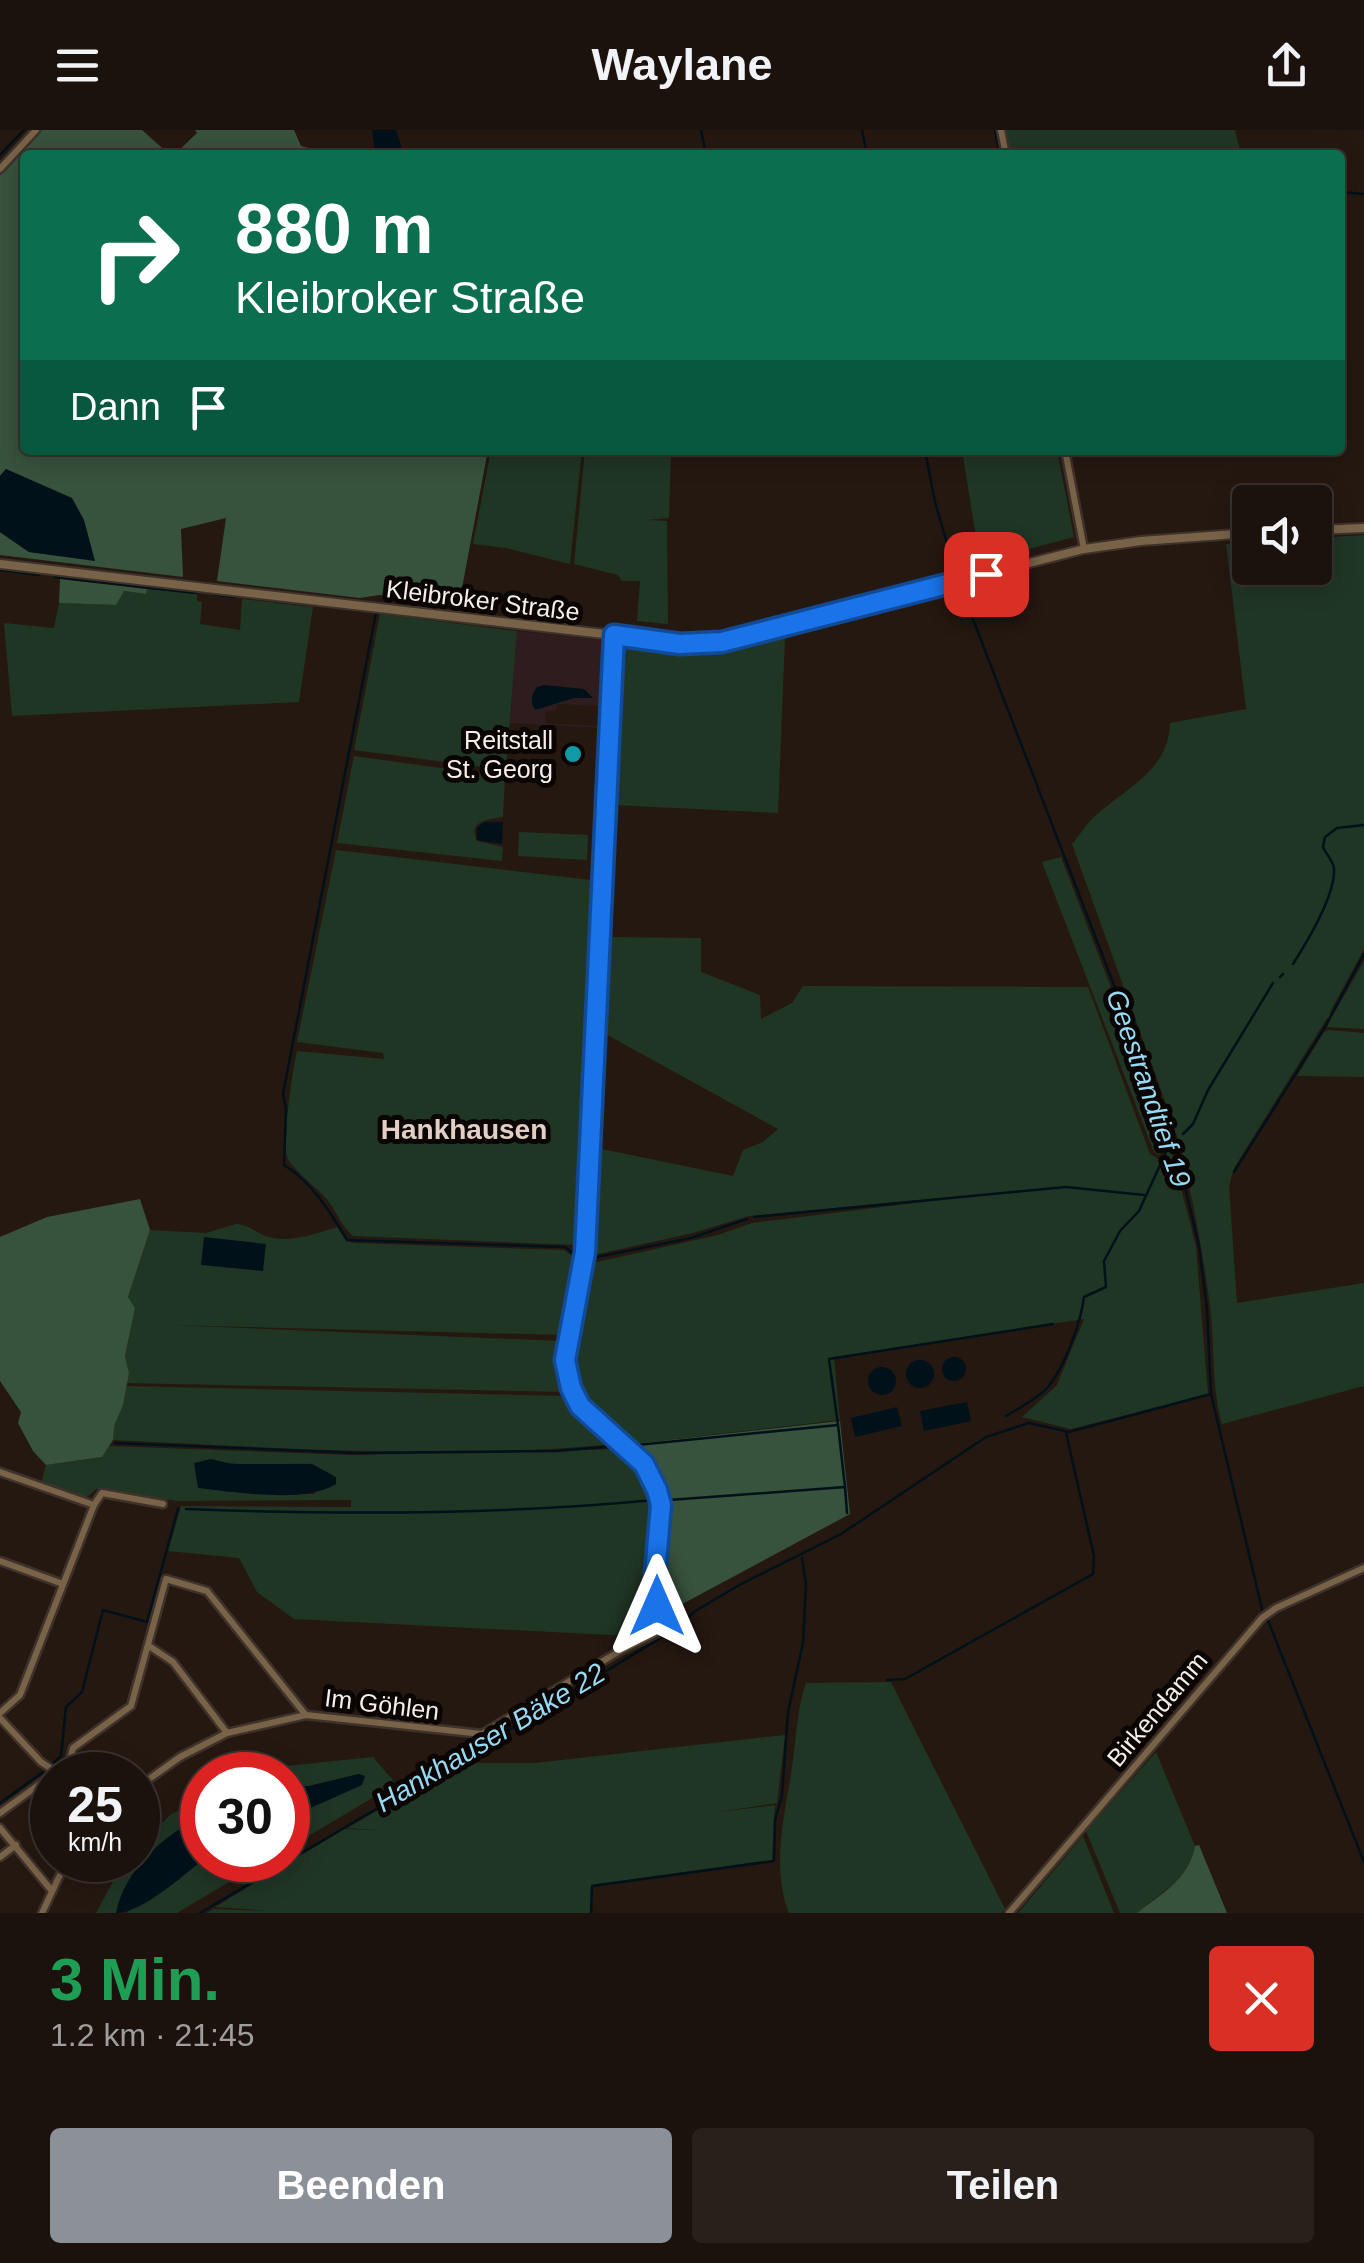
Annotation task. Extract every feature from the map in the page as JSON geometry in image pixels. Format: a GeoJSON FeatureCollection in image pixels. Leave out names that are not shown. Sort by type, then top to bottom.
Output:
{"type":"FeatureCollection","features":[{"type":"Feature","properties":{"kind":"street"},"geometry":{"type":"LineString","coordinates":[[0,168],[36,130]]}},
{"type":"Feature","properties":{"kind":"street"},"geometry":{"type":"LineString","coordinates":[[1066,455],[1084,549]]}},
{"type":"Feature","properties":{"kind":"street"},"geometry":{"type":"LineString","coordinates":[[1332,529],[1364,528]]}},
{"type":"Feature","properties":{"kind":"street","name":"Kleibroker Straße"},"geometry":{"type":"LineString","coordinates":[[0,564],[680,644],[722,642],[1084,549],[1141,540],[1232,535]]}},
{"type":"Feature","properties":{"kind":"street","name":"Im Göhlen"},"geometry":{"type":"LineString","coordinates":[[160,1771],[227,1732],[306,1714],[482,1734],[618,1652],[661,1632],[668,1623],[657,1606],[654,1585],[661,1505],[657,1490],[644,1464],[580,1406],[565,1360],[585,1252],[614,635]]}},
{"type":"Feature","properties":{"kind":"street"},"geometry":{"type":"LineString","coordinates":[[0,1472],[94,1505]]}},
{"type":"Feature","properties":{"kind":"street"},"geometry":{"type":"LineString","coordinates":[[32,1752],[0,1716],[20,1695],[94,1505],[102,1493],[164,1504]]}},
{"type":"Feature","properties":{"kind":"street"},"geometry":{"type":"LineString","coordinates":[[0,1561],[63,1584]]}},
{"type":"Feature","properties":{"kind":"street","name":"Birkendamm"},"geometry":{"type":"LineString","coordinates":[[1010,1913],[1251,1629],[1276,1608],[1364,1568]]}},
{"type":"Feature","properties":{"kind":"street"},"geometry":{"type":"LineString","coordinates":[[72,1752],[131,1706],[166,1578],[206,1591],[306,1714]]}},
{"type":"Feature","properties":{"kind":"street"},"geometry":{"type":"LineString","coordinates":[[148,1646],[173,1662],[227,1732]]}},
{"type":"Feature","properties":{"kind":"street"},"geometry":{"type":"LineString","coordinates":[[0,1813],[30,1791]]}},
{"type":"Feature","properties":{"kind":"street"},"geometry":{"type":"LineString","coordinates":[[0,1828],[52,1890]]}},
{"type":"Feature","properties":{"kind":"street"},"geometry":{"type":"LineString","coordinates":[[0,1857],[16,1844]]}},
{"type":"Feature","properties":{"kind":"street"},"geometry":{"type":"LineString","coordinates":[[42,1913],[56,1882]]}},
{"type":"Feature","properties":{"kind":"shaded area"},"geometry":{"type":"Polygon","coordinates":[[[517,631],[603,640],[602,728],[510,723],[517,631]],[[557,704],[556,710],[546,712],[545,723],[601,726],[600,706],[557,704]]]}},
{"type":"Feature","properties":{"kind":"green space"},"geometry":{"type":"Polygon","coordinates":[[[41,130],[142,130],[164,150],[23,150],[41,130]]]}},
{"type":"Feature","properties":{"kind":"green space"},"geometry":{"type":"Polygon","coordinates":[[[195,130],[294,130],[301,146],[309,150],[179,150],[197,133],[195,130]]]}},
{"type":"Feature","properties":{"kind":"green space"},"geometry":{"type":"Polygon","coordinates":[[[1005,130],[1235,130],[1240,150],[1009,150],[1005,130]]]}},
{"type":"Feature","properties":{"kind":"green space"},"geometry":{"type":"Polygon","coordinates":[[[20,153],[20,455],[487,455],[459,604],[379,595],[360,598],[217,581],[226,518],[181,529],[183,577],[0,555],[0,532],[29,552],[95,560],[6,469],[0,476],[0,175],[20,153]]]}},
{"type":"Feature","properties":{"kind":"green space"},"geometry":{"type":"Polygon","coordinates":[[[490,455],[581,455],[570,564],[473,544],[490,455]]]}},
{"type":"Feature","properties":{"kind":"green space"},"geometry":{"type":"Polygon","coordinates":[[[585,455],[671,455],[669,518],[647,520],[667,521],[668,624],[637,621],[640,581],[622,581],[618,575],[574,564],[585,455]]]}},
{"type":"Feature","properties":{"kind":"green space"},"geometry":{"type":"Polygon","coordinates":[[[963,455],[1058,455],[1074,537],[980,562],[963,455]]]}},
{"type":"Feature","properties":{"kind":"green space"},"geometry":{"type":"Polygon","coordinates":[[[1364,535],[1364,949],[1329,1014],[1333,1015],[1364,961],[1364,1029],[1327,1027],[1331,1019],[1327,1018],[1234,1168],[1229,1186],[1237,1303],[1364,1283],[1364,1386],[1222,1424],[1207,1284],[1181,1151],[1072,844],[1092,819],[1153,767],[1168,740],[1170,723],[1246,709],[1226,544],[1232,544],[1232,585],[1332,585],[1332,537],[1364,535]]]}},
{"type":"Feature","properties":{"kind":"green space"},"geometry":{"type":"Polygon","coordinates":[[[60,579],[147,589],[146,594],[124,591],[116,605],[59,603],[60,579]]]}},
{"type":"Feature","properties":{"kind":"green space"},"geometry":{"type":"Polygon","coordinates":[[[147,589],[197,594],[197,601],[202,602],[200,624],[240,630],[242,599],[313,607],[299,702],[12,716],[4,623],[54,628],[59,603],[115,605],[124,591],[146,594],[147,589]]]}},
{"type":"Feature","properties":{"kind":"green space"},"geometry":{"type":"Polygon","coordinates":[[[380,614],[517,631],[506,770],[354,750],[380,614]]]}},
{"type":"Feature","properties":{"kind":"green space"},"geometry":{"type":"Polygon","coordinates":[[[785,637],[778,813],[613,805],[621,643],[701,653],[785,637]]]}},
{"type":"Feature","properties":{"kind":"green space"},"geometry":{"type":"Polygon","coordinates":[[[354,756],[505,777],[503,817],[481,822],[475,829],[477,841],[503,847],[502,861],[337,843],[354,756]]]}},
{"type":"Feature","properties":{"kind":"green space"},"geometry":{"type":"Polygon","coordinates":[[[519,832],[588,835],[587,860],[518,856],[519,832]]]}},
{"type":"Feature","properties":{"kind":"green space"},"geometry":{"type":"Polygon","coordinates":[[[336,850],[591,880],[576,1245],[353,1236],[326,1198],[288,1159],[287,1123],[297,1051],[384,1059],[383,1053],[297,1042],[336,850]]]}},
{"type":"Feature","properties":{"kind":"green space"},"geometry":{"type":"Polygon","coordinates":[[[1061,857],[1171,1145],[1159,1155],[1154,1152],[1042,862],[1061,857]]]}},
{"type":"Feature","properties":{"kind":"green space"},"geometry":{"type":"Polygon","coordinates":[[[606,937],[701,938],[701,972],[760,995],[761,1019],[792,1003],[803,986],[1088,987],[1150,1154],[1159,1159],[1171,1148],[1196,1247],[1208,1394],[1071,1429],[1022,1417],[1057,1385],[1084,1319],[834,1357],[840,1420],[632,1444],[586,1401],[573,1370],[573,1334],[588,1264],[718,1235],[752,1223],[1005,1192],[749,1216],[589,1256],[597,1148],[733,1176],[743,1150],[763,1142],[778,1129],[602,1032],[606,937]]]}},
{"type":"Feature","properties":{"kind":"green space"},"geometry":{"type":"Polygon","coordinates":[[[1328,1030],[1364,1033],[1364,1077],[1297,1076],[1328,1030]]]}},
{"type":"Feature","properties":{"kind":"green space"},"geometry":{"type":"Polygon","coordinates":[[[140,1199],[150,1230],[128,1297],[135,1308],[125,1356],[129,1373],[113,1440],[102,1457],[46,1465],[33,1451],[18,1423],[21,1412],[0,1381],[0,1237],[47,1217],[140,1199]]]}},
{"type":"Feature","properties":{"kind":"green space"},"geometry":{"type":"Polygon","coordinates":[[[236,1224],[283,1239],[337,1227],[347,1241],[354,1243],[564,1250],[579,1261],[563,1335],[169,1325],[561,1341],[559,1368],[566,1392],[126,1383],[129,1373],[125,1356],[135,1308],[128,1297],[150,1230],[206,1233],[236,1224]]]}},
{"type":"Feature","properties":{"kind":"green space"},"geometry":{"type":"Polygon","coordinates":[[[127,1386],[567,1396],[616,1444],[427,1452],[113,1440],[113,1427],[127,1386]]]}},
{"type":"Feature","properties":{"kind":"green space"},"geometry":{"type":"Polygon","coordinates":[[[840,1421],[850,1514],[673,1609],[662,1604],[659,1579],[664,1493],[655,1473],[632,1444],[840,1421]]]}},
{"type":"Feature","properties":{"kind":"green space"},"geometry":{"type":"Polygon","coordinates":[[[109,1446],[351,1455],[622,1449],[644,1472],[657,1504],[650,1592],[657,1624],[631,1636],[294,1619],[257,1592],[239,1558],[168,1551],[181,1506],[351,1507],[351,1500],[177,1501],[96,1489],[87,1497],[41,1484],[46,1465],[102,1457],[109,1446]],[[219,1461],[249,1493],[315,1494],[312,1464],[219,1461]]]}},
{"type":"Feature","properties":{"kind":"green space"},"geometry":{"type":"Polygon","coordinates":[[[891,1682],[1005,1909],[1001,1913],[789,1913],[780,1874],[780,1853],[806,1683],[891,1682]]]}},
{"type":"Feature","properties":{"kind":"green space"},"geometry":{"type":"Polygon","coordinates":[[[785,1735],[777,1803],[719,1812],[775,1805],[772,1860],[592,1885],[591,1913],[207,1913],[213,1909],[273,1911],[215,1907],[256,1882],[310,1882],[310,1850],[344,1829],[376,1830],[347,1828],[460,1763],[535,1763],[785,1735]]]}},
{"type":"Feature","properties":{"kind":"green space"},"geometry":{"type":"Polygon","coordinates":[[[1156,1752],[1195,1846],[1192,1864],[1137,1913],[1120,1913],[1086,1831],[1156,1752]]]}},
{"type":"Feature","properties":{"kind":"green space"},"geometry":{"type":"Polygon","coordinates":[[[373,1757],[396,1784],[310,1835],[310,1804],[359,1774],[310,1786],[310,1764],[373,1757]]]}},
{"type":"Feature","properties":{"kind":"green space"},"geometry":{"type":"Polygon","coordinates":[[[180,1810],[180,1829],[160,1855],[160,1825],[180,1810]]]}},
{"type":"Feature","properties":{"kind":"green space"},"geometry":{"type":"Polygon","coordinates":[[[1083,1836],[1114,1913],[1018,1913],[1083,1836]]]}},
{"type":"Feature","properties":{"kind":"green space"},"geometry":{"type":"Polygon","coordinates":[[[1199,1845],[1227,1913],[1137,1913],[1181,1876],[1199,1845]]]}},
{"type":"Feature","properties":{"kind":"green space"},"geometry":{"type":"Polygon","coordinates":[[[180,1876],[180,1882],[229,1882],[177,1913],[126,1913],[180,1876]]]}},
{"type":"Feature","properties":{"kind":"green space"},"geometry":{"type":"Polygon","coordinates":[[[113,1882],[140,1882],[116,1913],[96,1913],[113,1882]]]}},
{"type":"Feature","properties":{"kind":"water"},"geometry":{"type":"Polygon","coordinates":[[[372,130],[396,130],[402,150],[374,150],[372,130]]]}},
{"type":"Feature","properties":{"kind":"water"},"geometry":{"type":"Polygon","coordinates":[[[6,469],[72,498],[84,520],[95,561],[29,552],[0,532],[0,476],[6,469]]]}},
{"type":"Feature","properties":{"kind":"water"},"geometry":{"type":"Polygon","coordinates":[[[537,687],[584,689],[593,698],[574,698],[535,710],[532,696],[537,687]]]}},
{"type":"Feature","properties":{"kind":"water"},"geometry":{"type":"Polygon","coordinates":[[[484,822],[503,822],[502,844],[477,840],[477,828],[484,822]]]}},
{"type":"Feature","properties":{"kind":"water"},"geometry":{"type":"Polygon","coordinates":[[[204,1237],[266,1244],[263,1271],[201,1265],[204,1237]]]}},
{"type":"Feature","properties":{"kind":"water"},"geometry":{"type":"Polygon","coordinates":[[[954,1357],[963,1360],[963,1378],[954,1381],[945,1378],[942,1369],[945,1360],[954,1357]]]}},
{"type":"Feature","properties":{"kind":"water"},"geometry":{"type":"Polygon","coordinates":[[[920,1360],[930,1364],[934,1374],[930,1384],[920,1388],[910,1384],[906,1374],[910,1364],[920,1360]]]}},
{"type":"Feature","properties":{"kind":"water"},"geometry":{"type":"Polygon","coordinates":[[[882,1367],[892,1371],[896,1381],[892,1391],[882,1395],[872,1391],[868,1381],[872,1371],[882,1367]]]}},
{"type":"Feature","properties":{"kind":"water"},"geometry":{"type":"Polygon","coordinates":[[[967,1402],[971,1421],[924,1431],[920,1411],[967,1402]]]}},
{"type":"Feature","properties":{"kind":"water"},"geometry":{"type":"Polygon","coordinates":[[[897,1407],[902,1426],[855,1437],[851,1418],[897,1407]]]}},
{"type":"Feature","properties":{"kind":"water"},"geometry":{"type":"Polygon","coordinates":[[[211,1459],[231,1464],[312,1464],[336,1477],[336,1484],[307,1494],[288,1495],[198,1488],[194,1463],[211,1459]]]}},
{"type":"Feature","properties":{"kind":"water"},"geometry":{"type":"Polygon","coordinates":[[[359,1774],[365,1776],[362,1785],[310,1808],[310,1786],[359,1774]]]}},
{"type":"Feature","properties":{"kind":"water"},"geometry":{"type":"Polygon","coordinates":[[[180,1829],[180,1878],[138,1907],[116,1913],[128,1882],[160,1882],[160,1844],[180,1829]]]}},
{"type":"Feature","properties":{"kind":"waterway"},"geometry":{"type":"LineString","coordinates":[[0,155],[24,130]]}},
{"type":"Feature","properties":{"kind":"waterway"},"geometry":{"type":"LineString","coordinates":[[701,130],[705,150]]}},
{"type":"Feature","properties":{"kind":"waterway","name":"Geestrandtief 19"},"geometry":{"type":"LineString","coordinates":[[862,130],[866,150]]}},
{"type":"Feature","properties":{"kind":"waterway"},"geometry":{"type":"LineString","coordinates":[[995,130],[999,150]]}},
{"type":"Feature","properties":{"kind":"waterway"},"geometry":{"type":"LineString","coordinates":[[1345,192],[1364,194]]}},
{"type":"Feature","properties":{"kind":"waterway","name":"Geestrandtief 19"},"geometry":{"type":"LineString","coordinates":[[926,455],[957,577]]}},
{"type":"Feature","properties":{"kind":"waterway"},"geometry":{"type":"LineString","coordinates":[[0,570],[39,575]]}},
{"type":"Feature","properties":{"kind":"waterway"},"geometry":{"type":"LineString","coordinates":[[55,577],[196,593]]}},
{"type":"Feature","properties":{"kind":"waterway","name":"Geestrandtief 19"},"geometry":{"type":"LineString","coordinates":[[961,588],[1174,1141],[1199,1246],[1211,1394],[1262,1609]]}},
{"type":"Feature","properties":{"kind":"waterway"},"geometry":{"type":"LineString","coordinates":[[213,594],[235,597]]}},
{"type":"Feature","properties":{"kind":"waterway"},"geometry":{"type":"LineString","coordinates":[[251,597],[366,611]]}},
{"type":"Feature","properties":{"kind":"waterway"},"geometry":{"type":"LineString","coordinates":[[376,613],[283,1094],[284,1165],[312,1189],[347,1240],[565,1247],[578,1257]]}},
{"type":"Feature","properties":{"kind":"waterway"},"geometry":{"type":"LineString","coordinates":[[1293,964],[1320,918],[1330,891],[1334,868],[1323,847],[1325,837],[1337,828],[1364,825]]}},
{"type":"Feature","properties":{"kind":"waterway"},"geometry":{"type":"LineString","coordinates":[[1234,1172],[1325,1027],[1364,954]]}},
{"type":"Feature","properties":{"kind":"waterway"},"geometry":{"type":"LineString","coordinates":[[1280,977],[1283,974]]}},
{"type":"Feature","properties":{"kind":"waterway"},"geometry":{"type":"LineString","coordinates":[[1183,1134],[1193,1124],[1208,1090],[1273,983]]}},
{"type":"Feature","properties":{"kind":"waterway","name":"Hankhauser Bäke 22"},"geometry":{"type":"LineString","coordinates":[[1006,1416],[1038,1396],[1060,1369],[1084,1297],[1106,1287],[1104,1261],[1120,1231],[1139,1211],[1166,1152]]}},
{"type":"Feature","properties":{"kind":"waterway"},"geometry":{"type":"LineString","coordinates":[[754,1217],[1066,1187],[1144,1195]]}},
{"type":"Feature","properties":{"kind":"waterway"},"geometry":{"type":"LineString","coordinates":[[592,1258],[691,1238],[747,1219]]}},
{"type":"Feature","properties":{"kind":"waterway"},"geometry":{"type":"LineString","coordinates":[[838,1425],[829,1359],[1053,1324]]}},
{"type":"Feature","properties":{"kind":"waterway","name":"Hankhauser Bäke 22"},"geometry":{"type":"LineString","coordinates":[[200,1913],[667,1634],[697,1610],[841,1534],[986,1437],[1029,1423],[1069,1432],[1211,1394]]}},
{"type":"Feature","properties":{"kind":"waterway"},"geometry":{"type":"LineString","coordinates":[[637,1445],[838,1425],[845,1487]]}},
{"type":"Feature","properties":{"kind":"waterway"},"geometry":{"type":"LineString","coordinates":[[887,1680],[905,1679],[1093,1574],[1094,1556],[1066,1433]]}},
{"type":"Feature","properties":{"kind":"waterway"},"geometry":{"type":"LineString","coordinates":[[115,1443],[356,1453],[556,1451],[618,1446]]}},
{"type":"Feature","properties":{"kind":"waterway"},"geometry":{"type":"LineString","coordinates":[[669,1500],[845,1487],[847,1513]]}},
{"type":"Feature","properties":{"kind":"waterway"},"geometry":{"type":"LineString","coordinates":[[186,1509],[420,1512],[654,1500]]}},
{"type":"Feature","properties":{"kind":"waterway"},"geometry":{"type":"LineString","coordinates":[[61,1752],[66,1707],[82,1692],[103,1610],[147,1622],[178,1509]]}},
{"type":"Feature","properties":{"kind":"waterway"},"geometry":{"type":"LineString","coordinates":[[591,1913],[592,1886],[774,1861],[788,1712],[803,1643],[806,1585],[802,1558]]}},
{"type":"Feature","properties":{"kind":"waterway","name":"Geestrandtief 19"},"geometry":{"type":"LineString","coordinates":[[1267,1618],[1364,1862]]}},
{"type":"Feature","properties":{"kind":"waterway"},"geometry":{"type":"LineString","coordinates":[[0,1803],[30,1781]]}},
{"type":"Feature","properties":{"kind":"place","name":"Reitstall St. Georg"},"geometry":{"type":"Point","coordinates":[573,754]}},
{"type":"Feature","properties":{"kind":"district","name":"Hankhausen"},"geometry":{"type":"Point","coordinates":[464,1129]}},
{"type":"Feature","properties":{"kind":"route"},"geometry":{"type":"LineString","coordinates":[[657,1606],[654,1585],[661,1505],[657,1490],[644,1464],[580,1406],[565,1360],[585,1252],[614,635],[680,644],[722,642],[986,574]]}}]}
